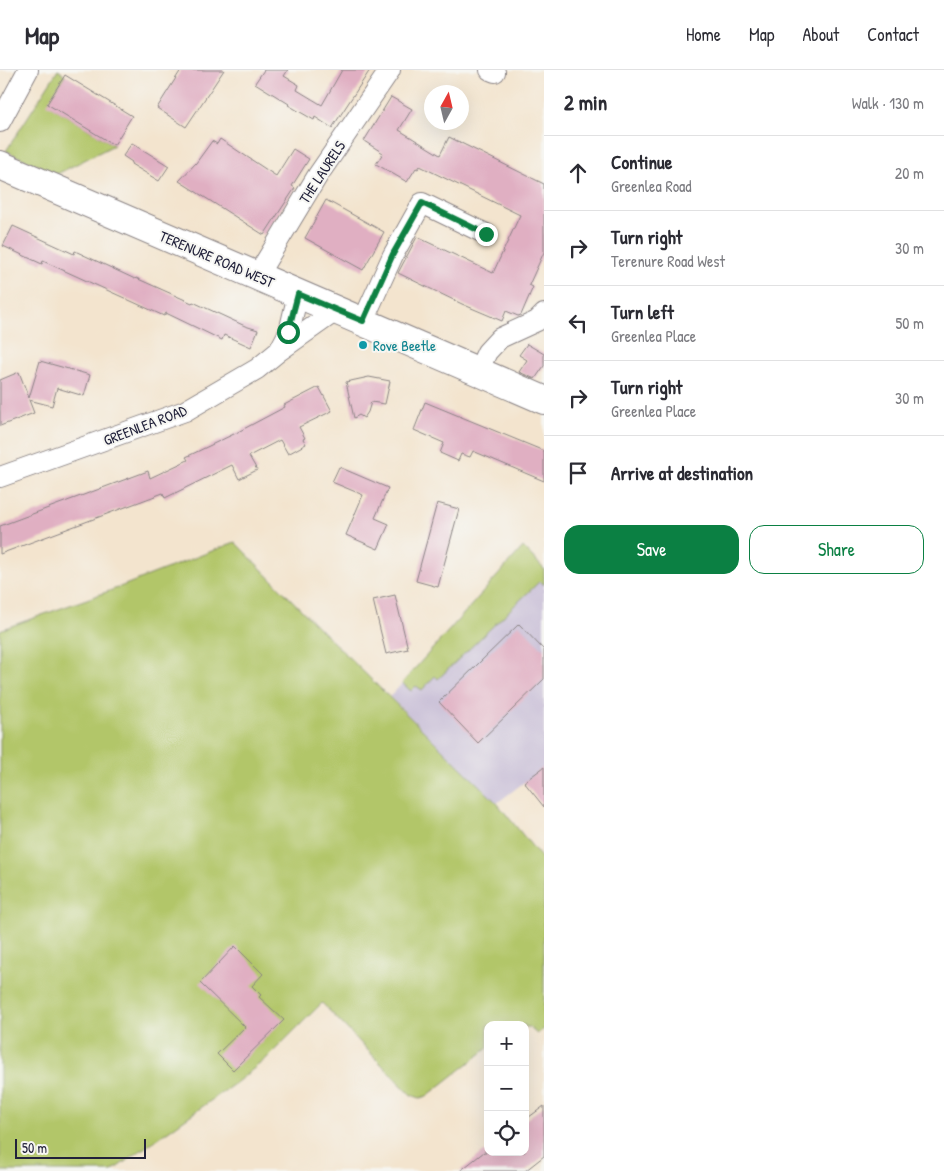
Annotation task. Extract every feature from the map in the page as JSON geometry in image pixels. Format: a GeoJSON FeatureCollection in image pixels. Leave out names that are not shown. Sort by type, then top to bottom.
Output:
{"type":"FeatureCollection","features":[{"type":"Feature","properties":{"kind":"main road","name":"TERENURE ROAD WEST"},"geometry":{"type":"LineString","coordinates":[[0,165],[544,400]]}},
{"type":"Feature","properties":{"kind":"street"},"geometry":{"type":"LineString","coordinates":[[0,122],[28,70]]}},
{"type":"Feature","properties":{"kind":"street","name":"THE LAURELS"},"geometry":{"type":"LineString","coordinates":[[257,276],[318,175],[390,70]]}},
{"type":"Feature","properties":{"kind":"street"},"geometry":{"type":"LineString","coordinates":[[363,321],[393,254],[422,203],[486,234]]}},
{"type":"Feature","properties":{"kind":"street","name":"GREENLEA ROAD"},"geometry":{"type":"LineString","coordinates":[[279,351],[288,332],[298,294]]}},
{"type":"Feature","properties":{"kind":"street","name":"GREENLEA ROAD"},"geometry":{"type":"LineString","coordinates":[[0,477],[185,411],[258,368],[337,310]]}},
{"type":"Feature","properties":{"kind":"street"},"geometry":{"type":"LineString","coordinates":[[478,371],[487,352],[500,338],[531,324],[544,314]]}},
{"type":"Feature","properties":{"kind":"shaded area"},"geometry":{"type":"Polygon","coordinates":[[[523,547],[544,569],[544,767],[497,803],[390,697],[523,547]]]}},
{"type":"Feature","properties":{"kind":"green space"},"geometry":{"type":"Polygon","coordinates":[[[58,70],[65,75],[48,104],[114,145],[57,174],[6,151],[58,70]]]}},
{"type":"Feature","properties":{"kind":"green space"},"geometry":{"type":"Polygon","coordinates":[[[235,542],[324,633],[497,803],[544,861],[544,1029],[537,1034],[529,1027],[529,1021],[484,1021],[484,1051],[427,1096],[420,1098],[411,1095],[322,1003],[267,1058],[237,1082],[112,1171],[0,1171],[0,630],[112,590],[235,542]]]}},
{"type":"Feature","properties":{"kind":"green space"},"geometry":{"type":"Polygon","coordinates":[[[523,547],[544,569],[544,585],[540,581],[438,679],[435,676],[422,690],[416,686],[411,691],[402,683],[523,547]]]}},
{"type":"Feature","properties":{"kind":"building"},"geometry":{"type":"Polygon","coordinates":[[[181,70],[224,70],[186,127],[157,108],[181,70]]]}},
{"type":"Feature","properties":{"kind":"building"},"geometry":{"type":"Polygon","coordinates":[[[264,70],[288,70],[284,76],[299,85],[297,90],[322,105],[342,70],[370,70],[332,128],[315,117],[314,120],[288,105],[255,83],[264,70]]]}},
{"type":"Feature","properties":{"kind":"building"},"geometry":{"type":"Polygon","coordinates":[[[65,75],[132,116],[114,145],[47,104],[65,75]]]}},
{"type":"Feature","properties":{"kind":"building"},"geometry":{"type":"Polygon","coordinates":[[[391,97],[412,109],[399,130],[440,155],[449,137],[544,184],[544,252],[529,285],[533,287],[521,315],[518,316],[506,311],[502,321],[398,273],[417,237],[493,273],[520,215],[420,166],[418,169],[416,168],[407,182],[376,164],[383,153],[364,141],[391,97]]]}},
{"type":"Feature","properties":{"kind":"building"},"geometry":{"type":"Polygon","coordinates":[[[220,139],[276,176],[293,149],[309,159],[292,186],[295,188],[264,235],[179,181],[196,163],[212,141],[217,144],[220,139]]]}},
{"type":"Feature","properties":{"kind":"building"},"geometry":{"type":"Polygon","coordinates":[[[132,143],[169,166],[159,181],[131,164],[132,162],[123,156],[132,143]]]}},
{"type":"Feature","properties":{"kind":"building"},"geometry":{"type":"Polygon","coordinates":[[[326,200],[384,232],[363,270],[305,238],[326,200]]]}},
{"type":"Feature","properties":{"kind":"building"},"geometry":{"type":"Polygon","coordinates":[[[13,226],[74,254],[75,251],[135,279],[258,330],[251,347],[224,335],[222,340],[166,313],[164,316],[43,261],[42,264],[3,246],[13,226]]]}},
{"type":"Feature","properties":{"kind":"building"},"geometry":{"type":"Polygon","coordinates":[[[527,344],[544,354],[544,366],[535,379],[519,372],[527,360],[519,355],[527,344]]]}},
{"type":"Feature","properties":{"kind":"building"},"geometry":{"type":"Polygon","coordinates":[[[40,361],[90,375],[84,396],[57,388],[52,406],[29,400],[34,413],[0,426],[0,380],[19,372],[29,398],[40,361]]]}},
{"type":"Feature","properties":{"kind":"building"},"geometry":{"type":"Polygon","coordinates":[[[369,377],[390,381],[385,404],[371,402],[364,418],[359,415],[354,418],[346,382],[369,377]]]}},
{"type":"Feature","properties":{"kind":"building"},"geometry":{"type":"Polygon","coordinates":[[[319,387],[332,411],[299,427],[306,444],[288,454],[280,440],[249,456],[257,470],[239,479],[232,465],[165,498],[163,493],[0,554],[0,526],[148,471],[150,478],[188,460],[186,457],[236,433],[319,387]]]}},
{"type":"Feature","properties":{"kind":"building"},"geometry":{"type":"Polygon","coordinates":[[[425,402],[544,451],[544,481],[473,451],[470,457],[461,454],[458,461],[440,453],[444,443],[414,430],[425,402]]]}},
{"type":"Feature","properties":{"kind":"building"},"geometry":{"type":"Polygon","coordinates":[[[339,467],[388,488],[375,518],[389,524],[378,549],[346,535],[363,495],[332,482],[339,467]]]}},
{"type":"Feature","properties":{"kind":"building"},"geometry":{"type":"Polygon","coordinates":[[[437,503],[459,509],[438,587],[416,581],[437,503]]]}},
{"type":"Feature","properties":{"kind":"building"},"geometry":{"type":"Polygon","coordinates":[[[395,595],[408,649],[386,654],[373,600],[395,595]]]}},
{"type":"Feature","properties":{"kind":"building"},"geometry":{"type":"Polygon","coordinates":[[[519,624],[544,650],[544,679],[478,743],[439,702],[519,624]]]}},
{"type":"Feature","properties":{"kind":"building"},"geometry":{"type":"Polygon","coordinates":[[[544,767],[544,807],[524,782],[544,767]]]}},
{"type":"Feature","properties":{"kind":"building"},"geometry":{"type":"Polygon","coordinates":[[[235,946],[263,974],[252,986],[261,995],[259,997],[284,1020],[233,1070],[217,1054],[245,1027],[200,983],[235,946]]]}},
{"type":"Feature","properties":{"kind":"building"},"geometry":{"type":"Polygon","coordinates":[[[544,1106],[544,1156],[525,1171],[460,1171],[484,1152],[484,1156],[529,1156],[529,1117],[544,1106]]]}},
{"type":"Feature","properties":{"kind":"place","name":"Rove Beetle"},"geometry":{"type":"Point","coordinates":[363,345]}},
{"type":"Feature","properties":{"kind":"route"},"geometry":{"type":"LineString","coordinates":[[288,332],[298,294],[363,321],[393,254],[422,203],[486,234]]}}]}
